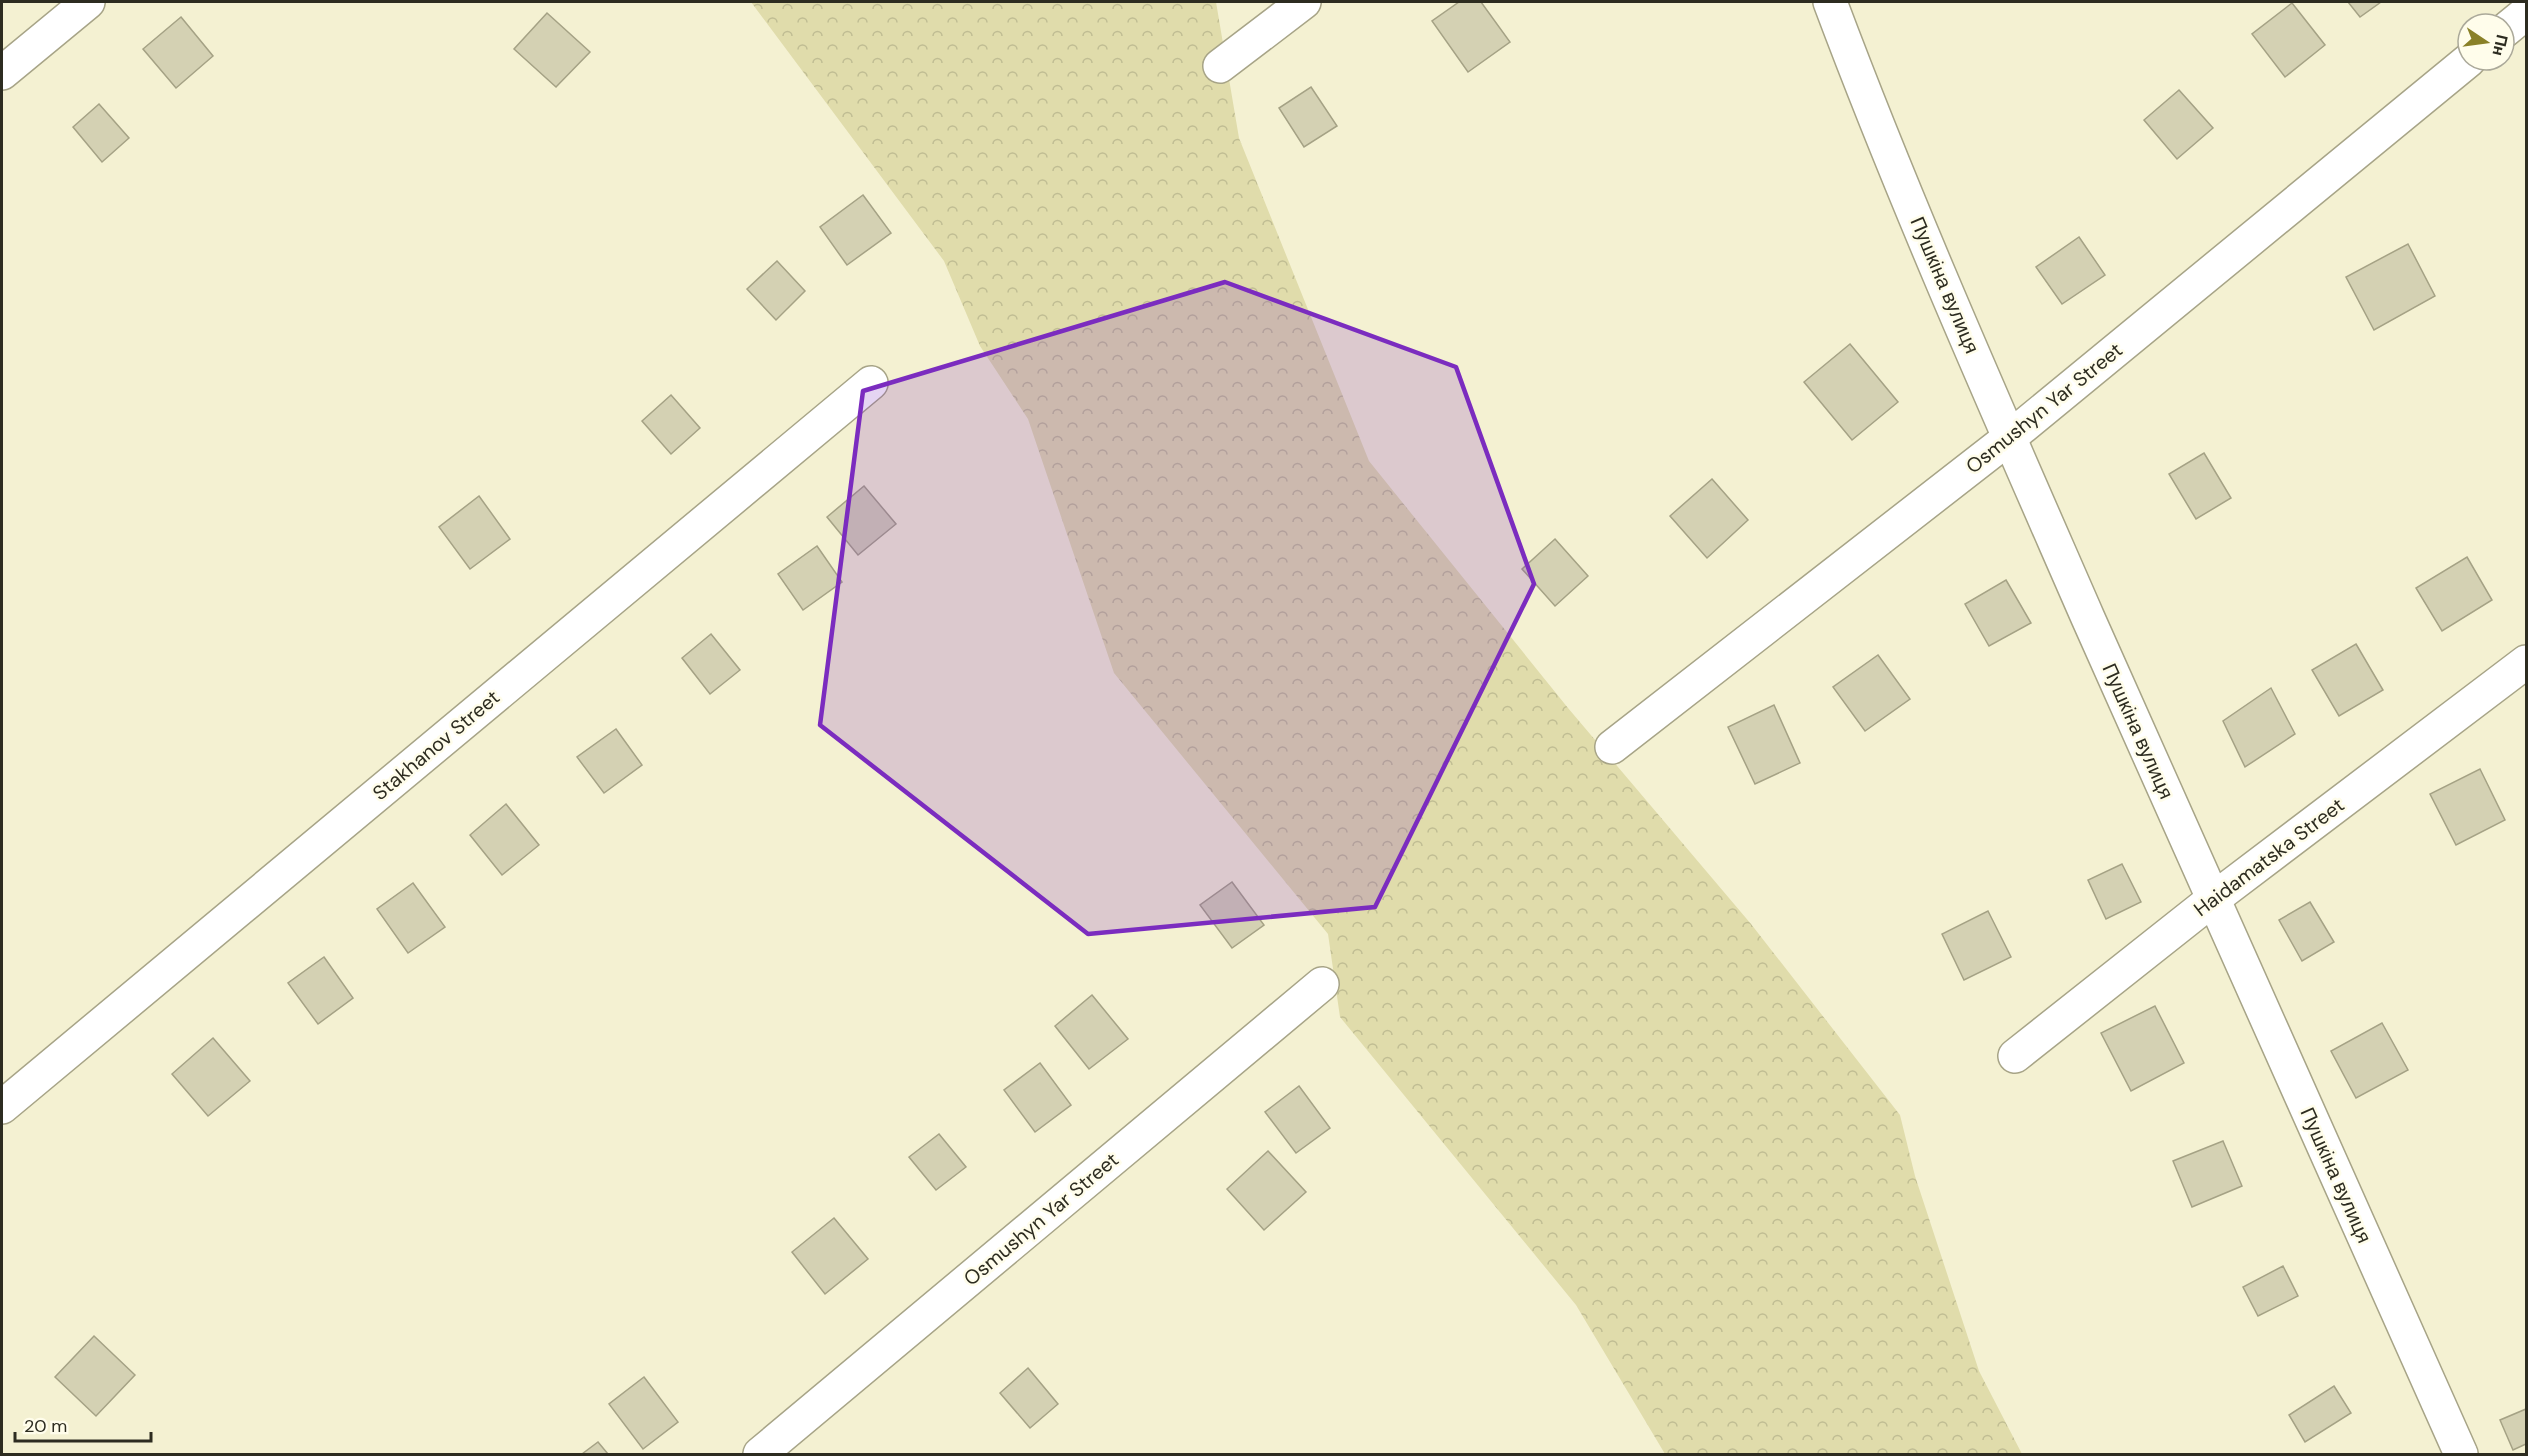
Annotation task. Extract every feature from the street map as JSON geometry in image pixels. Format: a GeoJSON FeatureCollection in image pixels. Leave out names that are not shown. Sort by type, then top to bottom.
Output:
{"type":"FeatureCollection","features":[{"type":"Feature","properties":{"kind":"street"},"geometry":{"type":"LineString","coordinates":[[2,73],[88,2]]}},
{"type":"Feature","properties":{"kind":"street"},"geometry":{"type":"LineString","coordinates":[[1220,66],[1304,2]]}},
{"type":"Feature","properties":{"kind":"street","name":"Пушкіна вулиця"},"geometry":{"type":"LineString","coordinates":[[1830,2],[1866,97],[2009,438],[2212,900],[2461,1455]]}},
{"type":"Feature","properties":{"kind":"street","name":"Osmushyn Yar Street"},"geometry":{"type":"LineString","coordinates":[[1612,747],[2009,438],[2456,71]]}},
{"type":"Feature","properties":{"kind":"street","name":"Stakhanov Street"},"geometry":{"type":"LineString","coordinates":[[2,1107],[871,383]]}},
{"type":"Feature","properties":{"kind":"street","name":"Haidamatska Street"},"geometry":{"type":"LineString","coordinates":[[2015,1056],[2212,900],[2526,663]]}},
{"type":"Feature","properties":{"kind":"street","name":"Osmushyn Yar Street"},"geometry":{"type":"LineString","coordinates":[[760,1455],[1322,984]]}},
{"type":"Feature","properties":{"kind":"highlighted area"},"geometry":{"type":"Polygon","coordinates":[[[1225,282],[1456,367],[1534,584],[1375,907],[1088,934],[820,725],[863,391],[1225,282]]]}},
{"type":"Feature","properties":{"kind":"green space"},"geometry":{"type":"Polygon","coordinates":[[[751,2],[1216,2],[1239,138],[1369,461],[1568,708],[1751,924],[1900,1115],[1915,1176],[1979,1371],[2022,1454],[1665,1454],[1576,1305],[1340,1017],[1328,934],[1114,673],[1028,419],[980,346],[944,261],[751,2]]]}},
{"type":"Feature","properties":{"kind":"building"},"geometry":{"type":"Polygon","coordinates":[[[1459,2],[1481,2],[1510,42],[1468,72],[1432,21],[1459,2]]]}},
{"type":"Feature","properties":{"kind":"building"},"geometry":{"type":"Polygon","coordinates":[[[2348,2],[2381,2],[2360,17],[2348,2]]]}},
{"type":"Feature","properties":{"kind":"building"},"geometry":{"type":"Polygon","coordinates":[[[2292,3],[2325,45],[2285,77],[2252,34],[2292,3]]]}},
{"type":"Feature","properties":{"kind":"building"},"geometry":{"type":"Polygon","coordinates":[[[547,13],[590,52],[556,87],[514,49],[547,13]]]}},
{"type":"Feature","properties":{"kind":"building"},"geometry":{"type":"Polygon","coordinates":[[[181,17],[213,56],[176,88],[143,49],[181,17]]]}},
{"type":"Feature","properties":{"kind":"building"},"geometry":{"type":"Polygon","coordinates":[[[1311,87],[1337,126],[1304,147],[1279,108],[1311,87]]]}},
{"type":"Feature","properties":{"kind":"building"},"geometry":{"type":"Polygon","coordinates":[[[2179,90],[2213,128],[2177,159],[2144,120],[2179,90]]]}},
{"type":"Feature","properties":{"kind":"building"},"geometry":{"type":"Polygon","coordinates":[[[99,104],[129,138],[102,162],[73,127],[99,104]]]}},
{"type":"Feature","properties":{"kind":"building"},"geometry":{"type":"Polygon","coordinates":[[[863,195],[891,233],[847,265],[820,227],[863,195]]]}},
{"type":"Feature","properties":{"kind":"building"},"geometry":{"type":"Polygon","coordinates":[[[2079,237],[2105,275],[2062,304],[2036,267],[2079,237]]]}},
{"type":"Feature","properties":{"kind":"building"},"geometry":{"type":"Polygon","coordinates":[[[2408,244],[2435,296],[2374,330],[2346,277],[2408,244]]]}},
{"type":"Feature","properties":{"kind":"building"},"geometry":{"type":"Polygon","coordinates":[[[777,261],[805,291],[776,320],[747,289],[777,261]]]}},
{"type":"Feature","properties":{"kind":"building"},"geometry":{"type":"Polygon","coordinates":[[[1850,344],[1898,402],[1852,440],[1804,382],[1850,344]]]}},
{"type":"Feature","properties":{"kind":"building"},"geometry":{"type":"Polygon","coordinates":[[[671,395],[700,428],[671,454],[642,421],[671,395]]]}},
{"type":"Feature","properties":{"kind":"building"},"geometry":{"type":"Polygon","coordinates":[[[2204,453],[2231,498],[2196,519],[2169,474],[2204,453]]]}},
{"type":"Feature","properties":{"kind":"building"},"geometry":{"type":"Polygon","coordinates":[[[1712,479],[1748,520],[1707,558],[1670,516],[1712,479]]]}},
{"type":"Feature","properties":{"kind":"building"},"geometry":{"type":"Polygon","coordinates":[[[864,486],[896,524],[858,555],[827,517],[864,486]]]}},
{"type":"Feature","properties":{"kind":"building"},"geometry":{"type":"Polygon","coordinates":[[[479,496],[510,539],[470,569],[439,527],[479,496]]]}},
{"type":"Feature","properties":{"kind":"building"},"geometry":{"type":"Polygon","coordinates":[[[1555,539],[1588,576],[1555,606],[1522,569],[1555,539]]]}},
{"type":"Feature","properties":{"kind":"building"},"geometry":{"type":"Polygon","coordinates":[[[817,546],[842,582],[803,610],[778,574],[817,546]]]}},
{"type":"Feature","properties":{"kind":"building"},"geometry":{"type":"Polygon","coordinates":[[[2467,557],[2492,600],[2442,631],[2416,588],[2467,557]]]}},
{"type":"Feature","properties":{"kind":"building"},"geometry":{"type":"Polygon","coordinates":[[[2006,580],[2031,623],[1989,646],[1965,604],[2006,580]]]}},
{"type":"Feature","properties":{"kind":"building"},"geometry":{"type":"Polygon","coordinates":[[[711,634],[740,670],[710,694],[682,658],[711,634]]]}},
{"type":"Feature","properties":{"kind":"building"},"geometry":{"type":"Polygon","coordinates":[[[2356,644],[2383,690],[2339,716],[2312,670],[2356,644]]]}},
{"type":"Feature","properties":{"kind":"building"},"geometry":{"type":"Polygon","coordinates":[[[1878,655],[1910,699],[1865,731],[1833,687],[1878,655]]]}},
{"type":"Feature","properties":{"kind":"building"},"geometry":{"type":"Polygon","coordinates":[[[2271,688],[2295,734],[2245,767],[2223,721],[2271,688]]]}},
{"type":"Feature","properties":{"kind":"building"},"geometry":{"type":"Polygon","coordinates":[[[1774,705],[1800,763],[1755,784],[1728,727],[1774,705]]]}},
{"type":"Feature","properties":{"kind":"building"},"geometry":{"type":"Polygon","coordinates":[[[616,729],[642,765],[604,793],[577,757],[616,729]]]}},
{"type":"Feature","properties":{"kind":"building"},"geometry":{"type":"Polygon","coordinates":[[[2480,769],[2505,820],[2456,845],[2430,794],[2480,769]]]}},
{"type":"Feature","properties":{"kind":"building"},"geometry":{"type":"Polygon","coordinates":[[[506,804],[539,845],[502,875],[470,835],[506,804]]]}},
{"type":"Feature","properties":{"kind":"building"},"geometry":{"type":"Polygon","coordinates":[[[2122,864],[2141,902],[2106,919],[2088,880],[2122,864]]]}},
{"type":"Feature","properties":{"kind":"building"},"geometry":{"type":"Polygon","coordinates":[[[1232,882],[1264,925],[1232,948],[1200,905],[1232,882]]]}},
{"type":"Feature","properties":{"kind":"building"},"geometry":{"type":"Polygon","coordinates":[[[413,883],[445,927],[408,953],[377,909],[413,883]]]}},
{"type":"Feature","properties":{"kind":"building"},"geometry":{"type":"Polygon","coordinates":[[[2310,902],[2334,942],[2302,961],[2279,920],[2310,902]]]}},
{"type":"Feature","properties":{"kind":"building"},"geometry":{"type":"Polygon","coordinates":[[[1988,911],[2011,957],[1964,980],[1942,934],[1988,911]]]}},
{"type":"Feature","properties":{"kind":"building"},"geometry":{"type":"Polygon","coordinates":[[[324,957],[353,998],[318,1024],[288,983],[324,957]]]}},
{"type":"Feature","properties":{"kind":"building"},"geometry":{"type":"Polygon","coordinates":[[[1092,995],[1128,1039],[1089,1069],[1055,1026],[1092,995]]]}},
{"type":"Feature","properties":{"kind":"building"},"geometry":{"type":"Polygon","coordinates":[[[2155,1006],[2184,1063],[2131,1091],[2101,1033],[2155,1006]]]}},
{"type":"Feature","properties":{"kind":"building"},"geometry":{"type":"Polygon","coordinates":[[[2382,1023],[2408,1070],[2356,1098],[2331,1051],[2382,1023]]]}},
{"type":"Feature","properties":{"kind":"building"},"geometry":{"type":"Polygon","coordinates":[[[213,1038],[250,1081],[208,1116],[172,1074],[213,1038]]]}},
{"type":"Feature","properties":{"kind":"building"},"geometry":{"type":"Polygon","coordinates":[[[1040,1063],[1071,1105],[1035,1132],[1004,1090],[1040,1063]]]}},
{"type":"Feature","properties":{"kind":"building"},"geometry":{"type":"Polygon","coordinates":[[[1299,1086],[1330,1128],[1296,1153],[1265,1112],[1299,1086]]]}},
{"type":"Feature","properties":{"kind":"building"},"geometry":{"type":"Polygon","coordinates":[[[939,1134],[966,1167],[936,1190],[909,1157],[939,1134]]]}},
{"type":"Feature","properties":{"kind":"building"},"geometry":{"type":"Polygon","coordinates":[[[2223,1141],[2242,1186],[2192,1207],[2173,1161],[2223,1141]]]}},
{"type":"Feature","properties":{"kind":"building"},"geometry":{"type":"Polygon","coordinates":[[[1268,1151],[1306,1192],[1264,1230],[1227,1189],[1268,1151]]]}},
{"type":"Feature","properties":{"kind":"building"},"geometry":{"type":"Polygon","coordinates":[[[834,1218],[868,1259],[825,1294],[792,1252],[834,1218]]]}},
{"type":"Feature","properties":{"kind":"building"},"geometry":{"type":"Polygon","coordinates":[[[2283,1266],[2298,1296],[2258,1316],[2243,1287],[2283,1266]]]}},
{"type":"Feature","properties":{"kind":"building"},"geometry":{"type":"Polygon","coordinates":[[[94,1336],[135,1375],[96,1416],[55,1377],[94,1336]]]}},
{"type":"Feature","properties":{"kind":"building"},"geometry":{"type":"Polygon","coordinates":[[[1028,1368],[1058,1404],[1030,1428],[1000,1393],[1028,1368]]]}},
{"type":"Feature","properties":{"kind":"building"},"geometry":{"type":"Polygon","coordinates":[[[644,1377],[678,1422],[643,1449],[609,1404],[644,1377]]]}},
{"type":"Feature","properties":{"kind":"building"},"geometry":{"type":"Polygon","coordinates":[[[2334,1386],[2351,1413],[2305,1442],[2289,1415],[2334,1386]]]}},
{"type":"Feature","properties":{"kind":"building"},"geometry":{"type":"Polygon","coordinates":[[[2526,1409],[2526,1444],[2513,1450],[2500,1420],[2526,1409]]]}},
{"type":"Feature","properties":{"kind":"building"},"geometry":{"type":"Polygon","coordinates":[[[598,1442],[608,1454],[582,1454],[598,1442]]]}}]}
